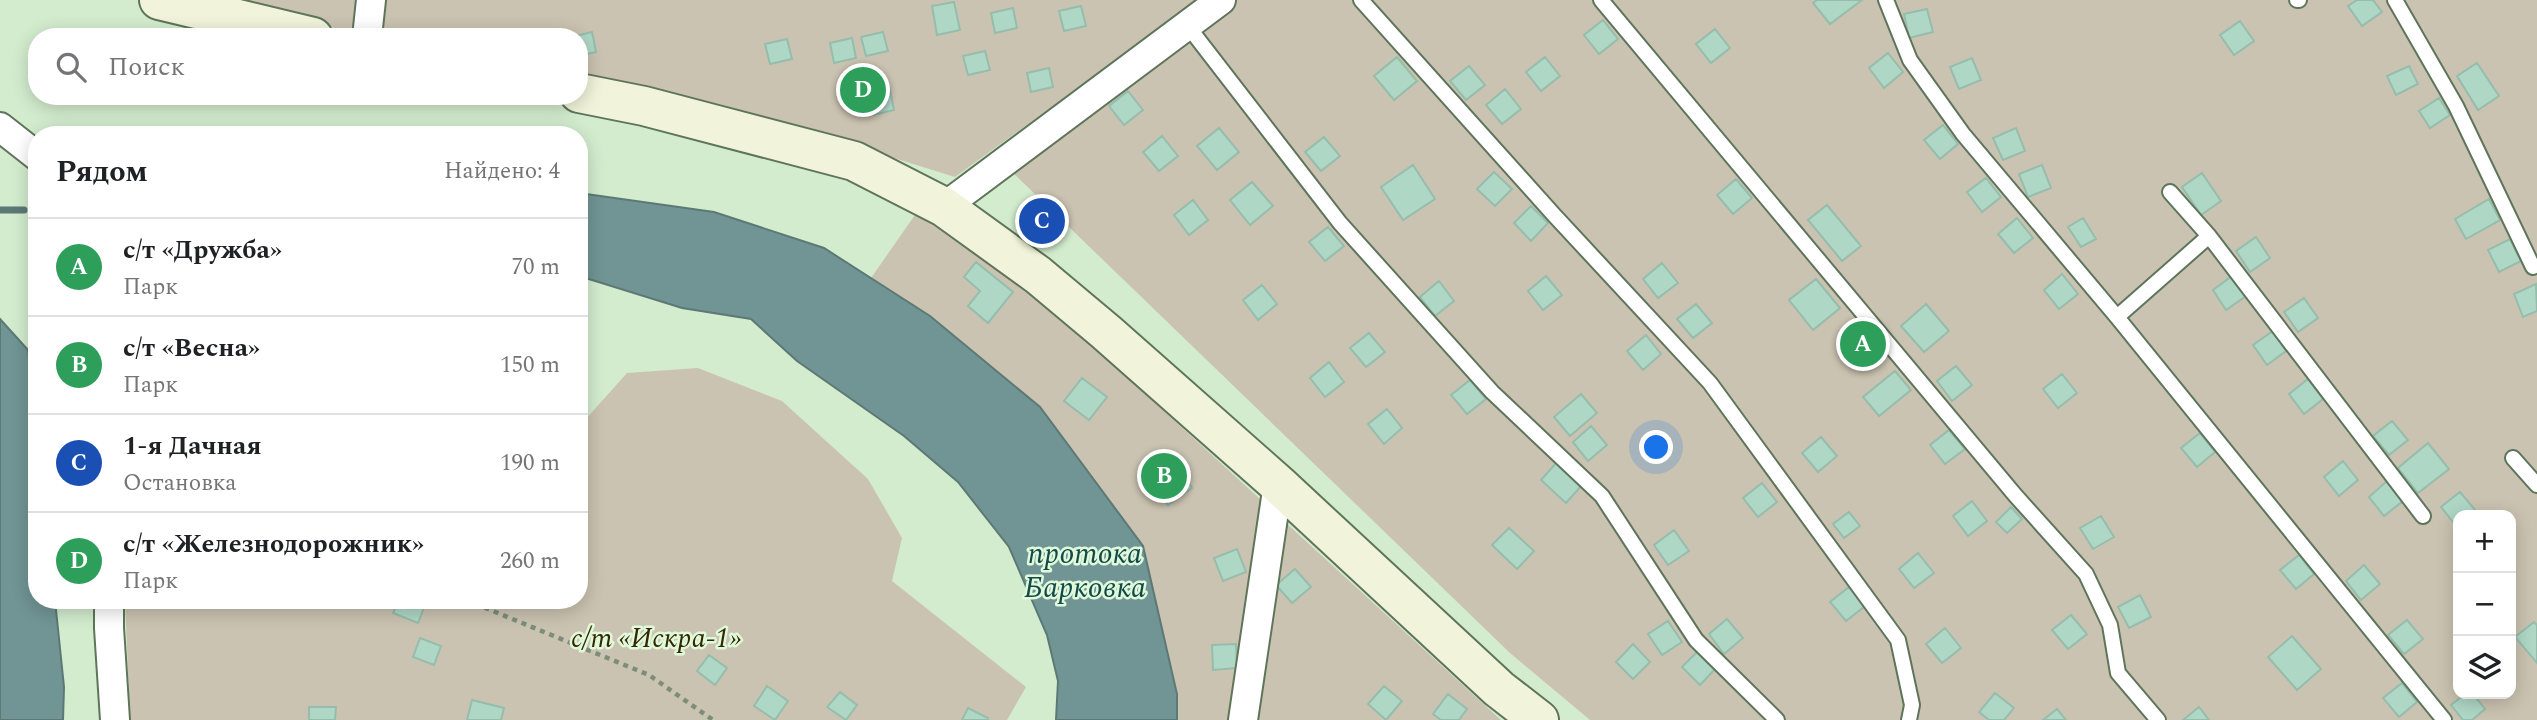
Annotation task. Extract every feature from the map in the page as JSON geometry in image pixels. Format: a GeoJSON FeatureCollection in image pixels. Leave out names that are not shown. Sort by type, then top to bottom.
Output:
{"type":"FeatureCollection","features":[{"type":"Feature","properties":{"kind":"main road"},"geometry":{"type":"LineString","coordinates":[[159,0],[276,28]]}},
{"type":"Feature","properties":{"kind":"main road"},"geometry":{"type":"LineString","coordinates":[[588,95],[644,106],[854,161],[944,207],[1038,275],[1278,484],[1499,689],[1539,720]]}},
{"type":"Feature","properties":{"kind":"street"},"geometry":{"type":"LineString","coordinates":[[368,28],[371,0]]}},
{"type":"Feature","properties":{"kind":"street"},"geometry":{"type":"LineString","coordinates":[[944,207],[1221,0]]}},
{"type":"Feature","properties":{"kind":"street"},"geometry":{"type":"LineString","coordinates":[[0,127],[28,149]]}},
{"type":"Feature","properties":{"kind":"street"},"geometry":{"type":"LineString","coordinates":[[1243,720],[1278,484]]}},
{"type":"Feature","properties":{"kind":"street"},"geometry":{"type":"LineString","coordinates":[[109,609],[115,720]]}},
{"type":"Feature","properties":{"kind":"lane"},"geometry":{"type":"LineString","coordinates":[[1362,0],[1544,204],[1710,383],[1898,640],[1912,705],[1909,720]]}},
{"type":"Feature","properties":{"kind":"lane"},"geometry":{"type":"LineString","coordinates":[[1601,0],[2015,495],[2086,573],[2110,625],[2118,673],[2158,720]]}},
{"type":"Feature","properties":{"kind":"lane"},"geometry":{"type":"LineString","coordinates":[[1885,0],[1910,60],[1955,124],[2117,317],[2444,720]]}},
{"type":"Feature","properties":{"kind":"lane"},"geometry":{"type":"LineString","coordinates":[[2395,0],[2456,106],[2533,267]]}},
{"type":"Feature","properties":{"kind":"lane"},"geometry":{"type":"LineString","coordinates":[[1188,25],[1340,223],[1492,392],[1602,496],[1696,640],[1777,720]]}},
{"type":"Feature","properties":{"kind":"lane"},"geometry":{"type":"LineString","coordinates":[[2170,192],[2209,236],[2423,516]]}},
{"type":"Feature","properties":{"kind":"lane"},"geometry":{"type":"LineString","coordinates":[[2117,317],[2209,236]]}},
{"type":"Feature","properties":{"kind":"lane"},"geometry":{"type":"LineString","coordinates":[[2513,458],[2537,485]]}},
{"type":"Feature","properties":{"kind":"path"},"geometry":{"type":"LineString","coordinates":[[488,609],[649,676],[713,720]]}},
{"type":"Feature","properties":{"kind":"green space"},"geometry":{"type":"Polygon","coordinates":[[[219,0],[359,0],[356,28],[335,28],[219,0]]]}},
{"type":"Feature","properties":{"kind":"green space"},"geometry":{"type":"Polygon","coordinates":[[[384,0],[1199,0],[955,177],[723,105],[588,76],[588,28],[383,28],[384,0]]]}},
{"type":"Feature","properties":{"kind":"green space"},"geometry":{"type":"Polygon","coordinates":[[[1234,0],[2537,0],[2537,720],[1590,720],[1510,653],[1012,172],[1234,0]]]}},
{"type":"Feature","properties":{"kind":"green space"},"geometry":{"type":"Polygon","coordinates":[[[917,212],[992,260],[1069,324],[1501,720],[1177,720],[1177,694],[1040,407],[930,316],[871,278],[917,212]]]}},
{"type":"Feature","properties":{"kind":"green space","name":"с/т «Искра-1»"},"geometry":{"type":"Polygon","coordinates":[[[698,368],[782,401],[868,479],[902,538],[892,581],[1026,687],[1007,720],[130,720],[125,609],[588,609],[588,417],[627,373],[698,368]]]}},
{"type":"Feature","properties":{"kind":"water","name":"протока Барковка"},"geometry":{"type":"Polygon","coordinates":[[[588,194],[714,212],[824,248],[930,316],[1040,407],[1143,546],[1177,694],[1177,720],[1056,720],[1058,681],[1047,635],[1009,547],[958,482],[904,436],[797,361],[751,319],[682,308],[588,279],[588,194]]]}},
{"type":"Feature","properties":{"kind":"water"},"geometry":{"type":"Polygon","coordinates":[[[0,319],[28,350],[28,609],[56,609],[64,687],[63,720],[0,720],[0,319]]]}},
{"type":"Feature","properties":{"kind":"building"},"geometry":{"type":"Polygon","coordinates":[[[1817,0],[1862,0],[1830,24],[1813,3],[1817,0]]]}},
{"type":"Feature","properties":{"kind":"building"},"geometry":{"type":"Polygon","coordinates":[[[2357,0],[2373,0],[2382,12],[2362,26],[2348,6],[2357,0]]]}},
{"type":"Feature","properties":{"kind":"building"},"geometry":{"type":"Polygon","coordinates":[[[954,2],[960,30],[937,35],[932,6],[954,2]]]}},
{"type":"Feature","properties":{"kind":"building"},"geometry":{"type":"Polygon","coordinates":[[[1081,6],[1086,26],[1064,31],[1059,11],[1081,6]]]}},
{"type":"Feature","properties":{"kind":"building"},"geometry":{"type":"Polygon","coordinates":[[[1013,8],[1017,28],[995,33],[991,13],[1013,8]]]}},
{"type":"Feature","properties":{"kind":"building"},"geometry":{"type":"Polygon","coordinates":[[[1927,9],[1933,32],[1909,38],[1904,14],[1927,9]]]}},
{"type":"Feature","properties":{"kind":"building"},"geometry":{"type":"Polygon","coordinates":[[[1603,20],[1618,39],[1599,54],[1584,35],[1603,20]]]}},
{"type":"Feature","properties":{"kind":"building"},"geometry":{"type":"Polygon","coordinates":[[[2240,21],[2254,41],[2234,55],[2220,35],[2240,21]]]}},
{"type":"Feature","properties":{"kind":"building"},"geometry":{"type":"Polygon","coordinates":[[[1715,29],[1730,48],[1711,63],[1696,44],[1715,29]]]}},
{"type":"Feature","properties":{"kind":"building"},"geometry":{"type":"Polygon","coordinates":[[[592,32],[596,52],[588,54],[588,33],[592,32]]]}},
{"type":"Feature","properties":{"kind":"building"},"geometry":{"type":"Polygon","coordinates":[[[883,32],[888,51],[866,56],[861,37],[883,32]]]}},
{"type":"Feature","properties":{"kind":"building"},"geometry":{"type":"Polygon","coordinates":[[[852,38],[856,58],[834,63],[830,43],[852,38]]]}},
{"type":"Feature","properties":{"kind":"building"},"geometry":{"type":"Polygon","coordinates":[[[787,39],[792,59],[770,64],[765,44],[787,39]]]}},
{"type":"Feature","properties":{"kind":"building"},"geometry":{"type":"Polygon","coordinates":[[[985,51],[990,70],[968,75],[963,56],[985,51]]]}},
{"type":"Feature","properties":{"kind":"building"},"geometry":{"type":"Polygon","coordinates":[[[1888,53],[1903,72],[1884,88],[1869,68],[1888,53]]]}},
{"type":"Feature","properties":{"kind":"building"},"geometry":{"type":"Polygon","coordinates":[[[1397,57],[1417,81],[1394,100],[1374,76],[1397,57]]]}},
{"type":"Feature","properties":{"kind":"building"},"geometry":{"type":"Polygon","coordinates":[[[1545,57],[1560,76],[1541,91],[1526,72],[1545,57]]]}},
{"type":"Feature","properties":{"kind":"building"},"geometry":{"type":"Polygon","coordinates":[[[1972,58],[1981,80],[1959,89],[1950,67],[1972,58]]]}},
{"type":"Feature","properties":{"kind":"building"},"geometry":{"type":"Polygon","coordinates":[[[2477,63],[2499,96],[2478,110],[2457,76],[2477,63]]]}},
{"type":"Feature","properties":{"kind":"building"},"geometry":{"type":"Polygon","coordinates":[[[1469,66],[1485,85],[1466,100],[1450,81],[1469,66]]]}},
{"type":"Feature","properties":{"kind":"building"},"geometry":{"type":"Polygon","coordinates":[[[2409,66],[2418,84],[2396,95],[2387,76],[2409,66]]]}},
{"type":"Feature","properties":{"kind":"building"},"geometry":{"type":"Polygon","coordinates":[[[1049,68],[1053,87],[1031,92],[1027,73],[1049,68]]]}},
{"type":"Feature","properties":{"kind":"building"},"geometry":{"type":"Polygon","coordinates":[[[1505,89],[1521,109],[1502,124],[1486,105],[1505,89]]]}},
{"type":"Feature","properties":{"kind":"building"},"geometry":{"type":"Polygon","coordinates":[[[890,90],[894,110],[873,115],[868,95],[890,90]]]}},
{"type":"Feature","properties":{"kind":"building"},"geometry":{"type":"Polygon","coordinates":[[[1128,91],[1143,110],[1124,125],[1109,106],[1128,91]]]}},
{"type":"Feature","properties":{"kind":"building"},"geometry":{"type":"Polygon","coordinates":[[[2439,98],[2450,115],[2430,128],[2419,111],[2439,98]]]}},
{"type":"Feature","properties":{"kind":"building"},"geometry":{"type":"Polygon","coordinates":[[[1943,125],[1958,144],[1940,159],[1924,140],[1943,125]]]}},
{"type":"Feature","properties":{"kind":"building"},"geometry":{"type":"Polygon","coordinates":[[[1219,128],[1239,152],[1217,170],[1197,146],[1219,128]]]}},
{"type":"Feature","properties":{"kind":"building"},"geometry":{"type":"Polygon","coordinates":[[[2016,128],[2025,151],[2003,160],[1993,138],[2016,128]]]}},
{"type":"Feature","properties":{"kind":"building"},"geometry":{"type":"Polygon","coordinates":[[[1162,136],[1178,156],[1159,171],[1143,152],[1162,136]]]}},
{"type":"Feature","properties":{"kind":"building"},"geometry":{"type":"Polygon","coordinates":[[[1324,137],[1340,156],[1321,171],[1305,152],[1324,137]]]}},
{"type":"Feature","properties":{"kind":"building"},"geometry":{"type":"Polygon","coordinates":[[[1413,165],[1435,199],[1403,220],[1381,187],[1413,165]]]}},
{"type":"Feature","properties":{"kind":"building"},"geometry":{"type":"Polygon","coordinates":[[[2042,165],[2051,188],[2028,197],[2019,174],[2042,165]]]}},
{"type":"Feature","properties":{"kind":"building"},"geometry":{"type":"Polygon","coordinates":[[[1494,172],[1512,189],[1495,206],[1477,189],[1494,172]]]}},
{"type":"Feature","properties":{"kind":"building"},"geometry":{"type":"Polygon","coordinates":[[[2202,173],[2221,201],[2201,215],[2182,187],[2202,173]]]}},
{"type":"Feature","properties":{"kind":"building"},"geometry":{"type":"Polygon","coordinates":[[[1986,178],[2001,197],[1982,212],[1967,192],[1986,178]]]}},
{"type":"Feature","properties":{"kind":"building"},"geometry":{"type":"Polygon","coordinates":[[[1736,179],[1752,198],[1733,214],[1717,195],[1736,179]]]}},
{"type":"Feature","properties":{"kind":"building"},"geometry":{"type":"Polygon","coordinates":[[[1252,182],[1273,206],[1250,225],[1230,200],[1252,182]]]}},
{"type":"Feature","properties":{"kind":"building"},"geometry":{"type":"Polygon","coordinates":[[[2489,199],[2500,220],[2466,239],[2455,219],[2489,199]]]}},
{"type":"Feature","properties":{"kind":"building"},"geometry":{"type":"Polygon","coordinates":[[[1193,200],[1208,220],[1189,235],[1174,215],[1193,200]]]}},
{"type":"Feature","properties":{"kind":"building"},"geometry":{"type":"Polygon","coordinates":[[[1827,205],[1861,246],[1842,261],[1808,220],[1827,205]]]}},
{"type":"Feature","properties":{"kind":"building"},"geometry":{"type":"Polygon","coordinates":[[[1531,206],[1548,223],[1531,241],[1514,223],[1531,206]]]}},
{"type":"Feature","properties":{"kind":"building"},"geometry":{"type":"Polygon","coordinates":[[[2017,218],[2033,238],[2014,253],[1998,234],[2017,218]]]}},
{"type":"Feature","properties":{"kind":"building"},"geometry":{"type":"Polygon","coordinates":[[[2083,218],[2096,239],[2081,247],[2068,227],[2083,218]]]}},
{"type":"Feature","properties":{"kind":"building"},"geometry":{"type":"Polygon","coordinates":[[[1328,227],[1344,246],[1325,261],[1309,242],[1328,227]]]}},
{"type":"Feature","properties":{"kind":"building"},"geometry":{"type":"Polygon","coordinates":[[[2256,237],[2270,258],[2250,272],[2236,251],[2256,237]]]}},
{"type":"Feature","properties":{"kind":"building"},"geometry":{"type":"Polygon","coordinates":[[[2510,239],[2521,261],[2499,272],[2488,250],[2510,239]]]}},
{"type":"Feature","properties":{"kind":"building"},"geometry":{"type":"Polygon","coordinates":[[[976,262],[1013,292],[988,323],[968,306],[980,291],[964,277],[976,262]]]}},
{"type":"Feature","properties":{"kind":"building"},"geometry":{"type":"Polygon","coordinates":[[[1662,263],[1678,283],[1658,298],[1643,279],[1662,263]]]}},
{"type":"Feature","properties":{"kind":"building"},"geometry":{"type":"Polygon","coordinates":[[[2062,274],[2078,294],[2059,309],[2044,290],[2062,274]]]}},
{"type":"Feature","properties":{"kind":"building"},"geometry":{"type":"Polygon","coordinates":[[[1546,276],[1562,295],[1543,310],[1528,291],[1546,276]]]}},
{"type":"Feature","properties":{"kind":"building"},"geometry":{"type":"Polygon","coordinates":[[[2232,276],[2246,296],[2226,310],[2213,290],[2232,276]]]}},
{"type":"Feature","properties":{"kind":"building"},"geometry":{"type":"Polygon","coordinates":[[[1816,279],[1840,308],[1813,330],[1789,300],[1816,279]]]}},
{"type":"Feature","properties":{"kind":"building"},"geometry":{"type":"Polygon","coordinates":[[[1439,281],[1454,301],[1435,316],[1420,297],[1439,281]]]}},
{"type":"Feature","properties":{"kind":"building"},"geometry":{"type":"Polygon","coordinates":[[[2536,284],[2537,311],[2523,317],[2514,294],[2536,284]]]}},
{"type":"Feature","properties":{"kind":"building"},"geometry":{"type":"Polygon","coordinates":[[[1262,285],[1277,304],[1258,320],[1243,300],[1262,285]]]}},
{"type":"Feature","properties":{"kind":"building"},"geometry":{"type":"Polygon","coordinates":[[[2304,298],[2318,318],[2298,332],[2284,312],[2304,298]]]}},
{"type":"Feature","properties":{"kind":"building"},"geometry":{"type":"Polygon","coordinates":[[[1696,304],[1712,323],[1693,338],[1677,319],[1696,304]]]}},
{"type":"Feature","properties":{"kind":"building"},"geometry":{"type":"Polygon","coordinates":[[[1926,304],[1949,331],[1924,352],[1901,326],[1926,304]]]}},
{"type":"Feature","properties":{"kind":"building"},"geometry":{"type":"Polygon","coordinates":[[[2273,331],[2286,351],[2267,365],[2253,345],[2273,331]]]}},
{"type":"Feature","properties":{"kind":"building"},"geometry":{"type":"Polygon","coordinates":[[[1369,333],[1385,352],[1366,367],[1350,348],[1369,333]]]}},
{"type":"Feature","properties":{"kind":"building"},"geometry":{"type":"Polygon","coordinates":[[[1646,335],[1661,354],[1643,370],[1627,351],[1646,335]]]}},
{"type":"Feature","properties":{"kind":"building"},"geometry":{"type":"Polygon","coordinates":[[[1329,362],[1344,382],[1325,397],[1310,378],[1329,362]]]}},
{"type":"Feature","properties":{"kind":"building"},"geometry":{"type":"Polygon","coordinates":[[[1956,366],[1972,385],[1952,401],[1937,381],[1956,366]]]}},
{"type":"Feature","properties":{"kind":"building"},"geometry":{"type":"Polygon","coordinates":[[[1895,371],[1911,390],[1879,416],[1863,397],[1895,371]]]}},
{"type":"Feature","properties":{"kind":"building"},"geometry":{"type":"Polygon","coordinates":[[[2062,374],[2077,393],[2058,408],[2043,389],[2062,374]]]}},
{"type":"Feature","properties":{"kind":"building"},"geometry":{"type":"Polygon","coordinates":[[[1082,378],[1107,397],[1089,420],[1064,401],[1082,378]]]}},
{"type":"Feature","properties":{"kind":"building"},"geometry":{"type":"Polygon","coordinates":[[[2308,379],[2323,399],[2304,414],[2289,394],[2308,379]]]}},
{"type":"Feature","properties":{"kind":"building"},"geometry":{"type":"Polygon","coordinates":[[[1470,380],[1486,399],[1467,414],[1451,395],[1470,380]]]}},
{"type":"Feature","properties":{"kind":"building"},"geometry":{"type":"Polygon","coordinates":[[[1581,394],[1597,413],[1570,436],[1554,417],[1581,394]]]}},
{"type":"Feature","properties":{"kind":"building"},"geometry":{"type":"Polygon","coordinates":[[[1387,409],[1402,428],[1384,444],[1368,424],[1387,409]]]}},
{"type":"Feature","properties":{"kind":"building"},"geometry":{"type":"Polygon","coordinates":[[[2392,421],[2408,440],[2389,455],[2373,436],[2392,421]]]}},
{"type":"Feature","properties":{"kind":"building"},"geometry":{"type":"Polygon","coordinates":[[[1591,426],[1607,445],[1588,461],[1573,442],[1591,426]]]}},
{"type":"Feature","properties":{"kind":"building"},"geometry":{"type":"Polygon","coordinates":[[[1949,430],[1965,449],[1945,464],[1930,445],[1949,430]]]}},
{"type":"Feature","properties":{"kind":"building"},"geometry":{"type":"Polygon","coordinates":[[[2200,433],[2215,452],[2197,467],[2181,448],[2200,433]]]}},
{"type":"Feature","properties":{"kind":"building"},"geometry":{"type":"Polygon","coordinates":[[[1821,437],[1837,456],[1818,472],[1802,453],[1821,437]]]}},
{"type":"Feature","properties":{"kind":"building"},"geometry":{"type":"Polygon","coordinates":[[[2428,443],[2449,469],[2418,493],[2398,468],[2428,443]]]}},
{"type":"Feature","properties":{"kind":"building"},"geometry":{"type":"Polygon","coordinates":[[[2343,461],[2358,480],[2339,496],[2324,477],[2343,461]]]}},
{"type":"Feature","properties":{"kind":"building"},"geometry":{"type":"Polygon","coordinates":[[[1175,462],[1192,488],[1168,505],[1150,479],[1175,462]]]}},
{"type":"Feature","properties":{"kind":"building"},"geometry":{"type":"Polygon","coordinates":[[[1557,462],[1582,485],[1566,503],[1541,480],[1557,462]]]}},
{"type":"Feature","properties":{"kind":"building"},"geometry":{"type":"Polygon","coordinates":[[[2387,481],[2403,501],[2384,516],[2369,497],[2387,481]]]}},
{"type":"Feature","properties":{"kind":"building"},"geometry":{"type":"Polygon","coordinates":[[[1762,483],[1777,502],[1758,517],[1743,498],[1762,483]]]}},
{"type":"Feature","properties":{"kind":"building"},"geometry":{"type":"Polygon","coordinates":[[[2460,492],[2475,510],[2453,510],[2453,522],[2441,507],[2460,492]]]}},
{"type":"Feature","properties":{"kind":"building"},"geometry":{"type":"Polygon","coordinates":[[[1972,501],[1987,521],[1968,536],[1953,516],[1972,501]]]}},
{"type":"Feature","properties":{"kind":"building"},"geometry":{"type":"Polygon","coordinates":[[[2011,507],[2022,519],[2007,533],[1996,522],[2011,507]]]}},
{"type":"Feature","properties":{"kind":"building"},"geometry":{"type":"Polygon","coordinates":[[[1849,512],[1860,526],[1844,538],[1833,524],[1849,512]]]}},
{"type":"Feature","properties":{"kind":"building"},"geometry":{"type":"Polygon","coordinates":[[[2101,516],[2114,537],[2093,549],[2080,528],[2101,516]]]}},
{"type":"Feature","properties":{"kind":"building"},"geometry":{"type":"Polygon","coordinates":[[[1509,528],[1534,551],[1517,569],[1492,545],[1509,528]]]}},
{"type":"Feature","properties":{"kind":"building"},"geometry":{"type":"Polygon","coordinates":[[[1674,530],[1689,551],[1668,565],[1654,545],[1674,530]]]}},
{"type":"Feature","properties":{"kind":"building"},"geometry":{"type":"Polygon","coordinates":[[[1237,549],[1246,572],[1223,581],[1214,558],[1237,549]]]}},
{"type":"Feature","properties":{"kind":"building"},"geometry":{"type":"Polygon","coordinates":[[[1918,553],[1934,573],[1914,588],[1899,569],[1918,553]]]}},
{"type":"Feature","properties":{"kind":"building"},"geometry":{"type":"Polygon","coordinates":[[[2299,555],[2314,574],[2296,589],[2280,570],[2299,555]]]}},
{"type":"Feature","properties":{"kind":"building"},"geometry":{"type":"Polygon","coordinates":[[[2364,565],[2380,584],[2361,600],[2346,581],[2364,565]]]}},
{"type":"Feature","properties":{"kind":"building"},"geometry":{"type":"Polygon","coordinates":[[[1295,569],[1311,587],[1292,603],[1276,585],[1295,569]]]}},
{"type":"Feature","properties":{"kind":"building"},"geometry":{"type":"Polygon","coordinates":[[[1849,587],[1865,606],[1846,621],[1830,602],[1849,587]]]}},
{"type":"Feature","properties":{"kind":"building"},"geometry":{"type":"Polygon","coordinates":[[[2140,595],[2151,617],[2129,628],[2118,607],[2140,595]]]}},
{"type":"Feature","properties":{"kind":"building"},"geometry":{"type":"Polygon","coordinates":[[[395,609],[423,609],[418,623],[393,613],[395,609]]]}},
{"type":"Feature","properties":{"kind":"building"},"geometry":{"type":"Polygon","coordinates":[[[2071,615],[2087,634],[2068,649],[2052,630],[2071,615]]]}},
{"type":"Feature","properties":{"kind":"building"},"geometry":{"type":"Polygon","coordinates":[[[1727,619],[1743,638],[1724,654],[1709,634],[1727,619]]]}},
{"type":"Feature","properties":{"kind":"building"},"geometry":{"type":"Polygon","coordinates":[[[2407,620],[2423,639],[2404,654],[2388,635],[2407,620]]]}},
{"type":"Feature","properties":{"kind":"building"},"geometry":{"type":"Polygon","coordinates":[[[1668,621],[1682,642],[1662,655],[1648,634],[1668,621]]]}},
{"type":"Feature","properties":{"kind":"building"},"geometry":{"type":"Polygon","coordinates":[[[2534,622],[2537,625],[2537,663],[2516,638],[2534,622]]]}},
{"type":"Feature","properties":{"kind":"building"},"geometry":{"type":"Polygon","coordinates":[[[1945,628],[1961,648],[1942,663],[1926,644],[1945,628]]]}},
{"type":"Feature","properties":{"kind":"building"},"geometry":{"type":"Polygon","coordinates":[[[2292,636],[2321,669],[2297,690],[2268,657],[2292,636]]]}},
{"type":"Feature","properties":{"kind":"building"},"geometry":{"type":"Polygon","coordinates":[[[420,638],[441,646],[434,665],[413,657],[420,638]]]}},
{"type":"Feature","properties":{"kind":"building"},"geometry":{"type":"Polygon","coordinates":[[[1236,644],[1237,668],[1213,670],[1212,645],[1236,644]]]}},
{"type":"Feature","properties":{"kind":"building"},"geometry":{"type":"Polygon","coordinates":[[[1633,644],[1650,662],[1633,679],[1616,662],[1633,644]]]}},
{"type":"Feature","properties":{"kind":"building"},"geometry":{"type":"Polygon","coordinates":[[[1699,650],[1717,667],[1700,685],[1682,667],[1699,650]]]}},
{"type":"Feature","properties":{"kind":"building"},"geometry":{"type":"Polygon","coordinates":[[[709,655],[727,668],[715,685],[697,671],[709,655]]]}},
{"type":"Feature","properties":{"kind":"building"},"geometry":{"type":"Polygon","coordinates":[[[2402,683],[2417,702],[2399,717],[2383,698],[2402,683]]]}},
{"type":"Feature","properties":{"kind":"building"},"geometry":{"type":"Polygon","coordinates":[[[767,686],[788,701],[775,720],[754,706],[767,686]]]}},
{"type":"Feature","properties":{"kind":"building"},"geometry":{"type":"Polygon","coordinates":[[[1384,686],[1402,701],[1386,720],[1368,704],[1384,686]]]}},
{"type":"Feature","properties":{"kind":"building"},"geometry":{"type":"Polygon","coordinates":[[[840,692],[857,705],[846,720],[827,707],[840,692]]]}},
{"type":"Feature","properties":{"kind":"building"},"geometry":{"type":"Polygon","coordinates":[[[1995,693],[2014,708],[2004,720],[1989,720],[1979,712],[1995,693]]]}},
{"type":"Feature","properties":{"kind":"building"},"geometry":{"type":"Polygon","coordinates":[[[1448,694],[1467,709],[1459,720],[1441,720],[1433,714],[1448,694]]]}},
{"type":"Feature","properties":{"kind":"building"},"geometry":{"type":"Polygon","coordinates":[[[2459,699],[2477,699],[2485,709],[2472,720],[2463,720],[2451,705],[2459,699]]]}},
{"type":"Feature","properties":{"kind":"building"},"geometry":{"type":"Polygon","coordinates":[[[472,700],[504,708],[501,720],[467,720],[472,700]]]}},
{"type":"Feature","properties":{"kind":"building"},"geometry":{"type":"Polygon","coordinates":[[[309,707],[336,707],[335,720],[309,720],[309,707]]]}},
{"type":"Feature","properties":{"kind":"building"},"geometry":{"type":"Polygon","coordinates":[[[2199,707],[2209,720],[2183,720],[2199,707]]]}},
{"type":"Feature","properties":{"kind":"building"},"geometry":{"type":"Polygon","coordinates":[[[968,708],[988,718],[988,720],[962,720],[968,708]]]}},
{"type":"Feature","properties":{"kind":"building"},"geometry":{"type":"Polygon","coordinates":[[[2057,709],[2066,720],[2043,720],[2057,709]]]}},
{"type":"Feature","properties":{"kind":"waterway"},"geometry":{"type":"LineString","coordinates":[[0,210],[24,210]]}},
{"type":"Feature","properties":{"kind":"place","name":"с/т «Железнодорожник»"},"geometry":{"type":"Point","coordinates":[863,90]}},
{"type":"Feature","properties":{"kind":"place","name":"1-я Дачная"},"geometry":{"type":"Point","coordinates":[1042,221]}},
{"type":"Feature","properties":{"kind":"place","name":"с/т «Дружба»"},"geometry":{"type":"Point","coordinates":[1863,344]}},
{"type":"Feature","properties":{"kind":"place","name":"с/т «Весна»"},"geometry":{"type":"Point","coordinates":[1164,476]}}]}
